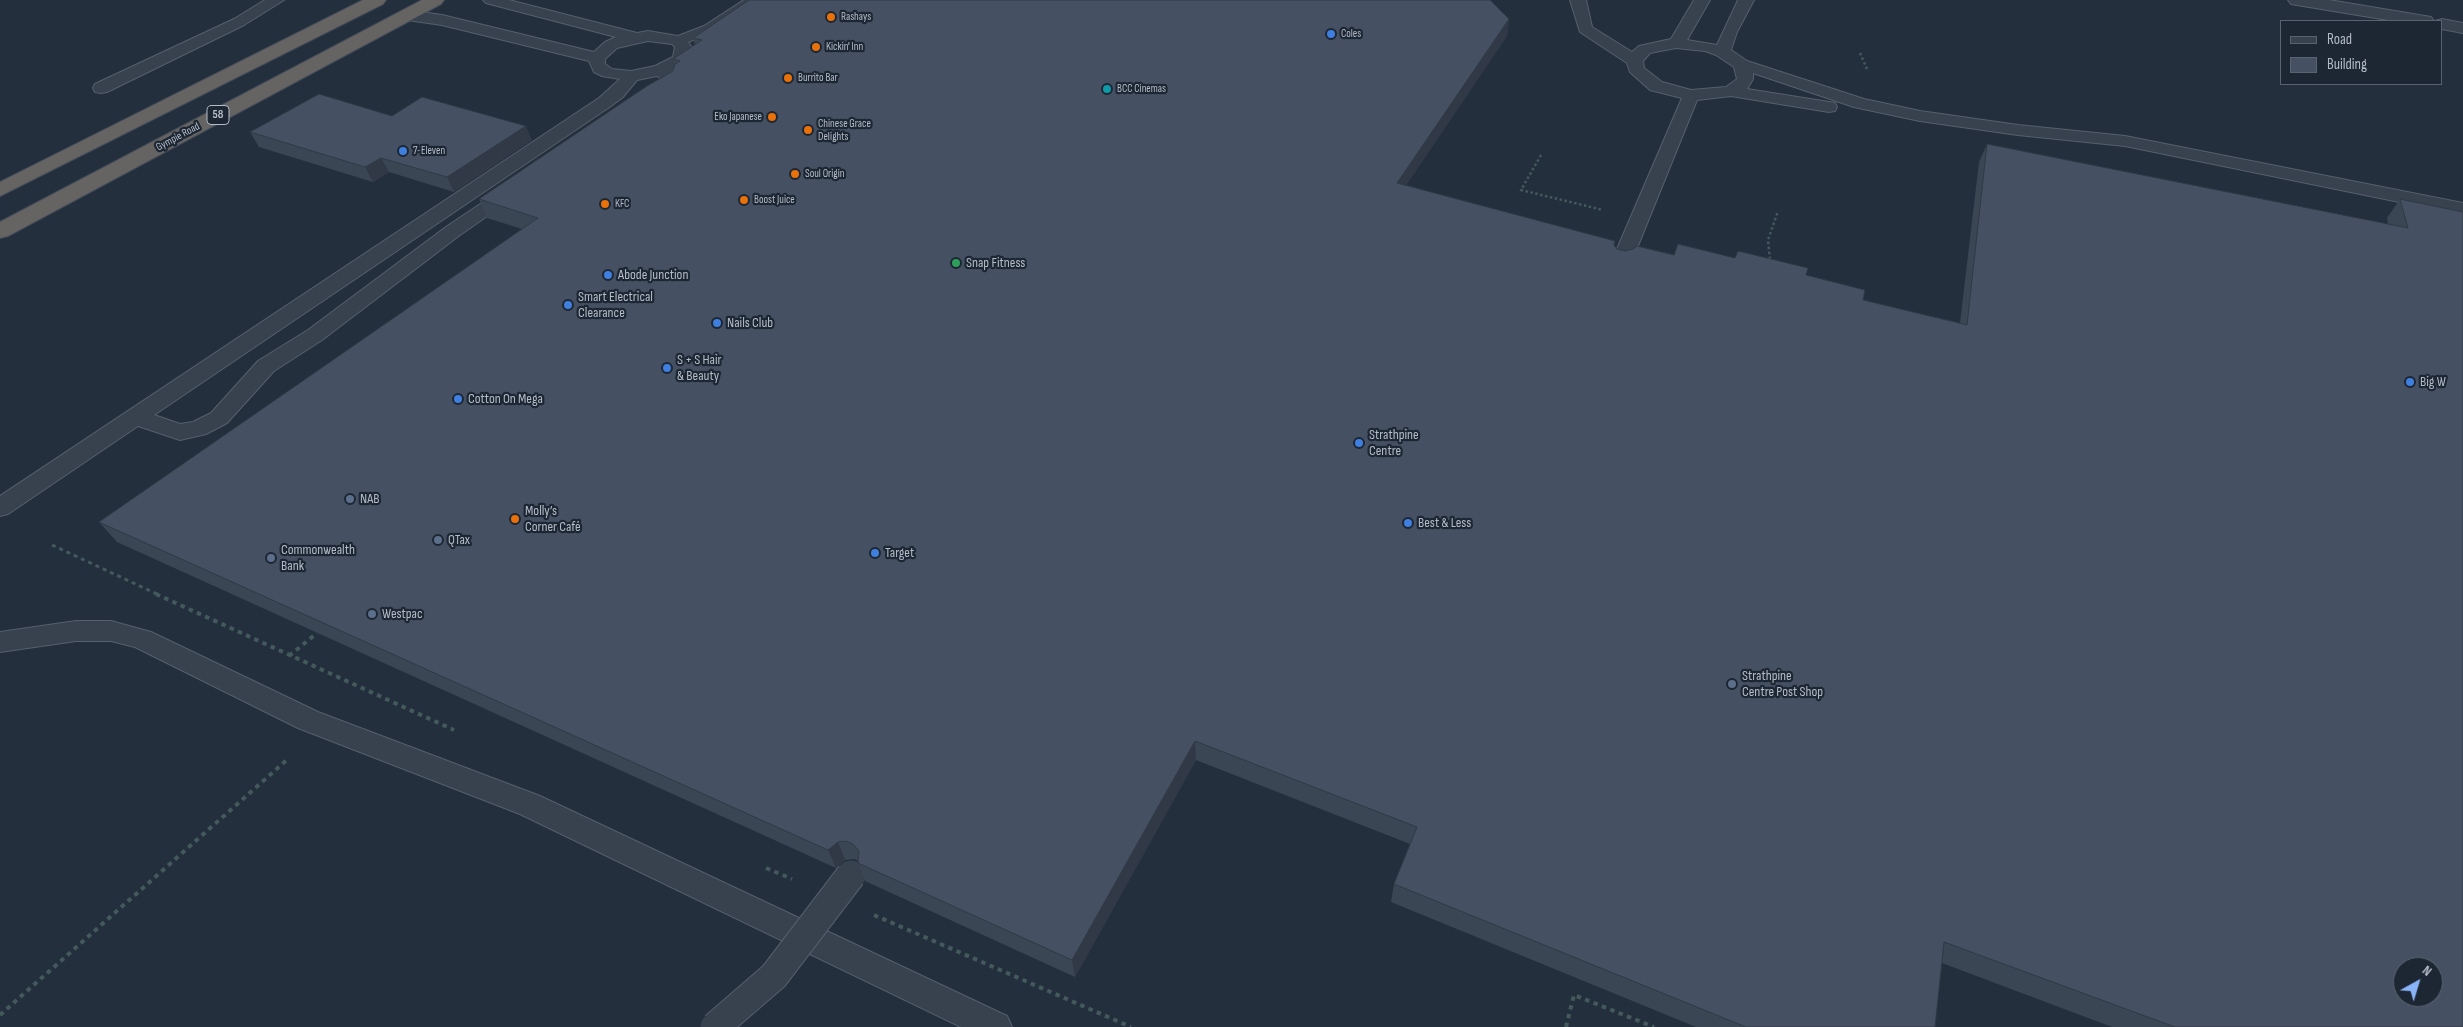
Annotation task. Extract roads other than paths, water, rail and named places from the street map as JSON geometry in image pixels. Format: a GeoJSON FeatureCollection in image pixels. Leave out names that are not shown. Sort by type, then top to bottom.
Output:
{"type":"FeatureCollection","features":[{"type":"Feature","properties":{"kind":"highway","name":"58"},"geometry":{"type":"LineString","coordinates":[[0,190],[377,0]]}},
{"type":"Feature","properties":{"kind":"highway","name":"Gympie Road"},"geometry":{"type":"LineString","coordinates":[[0,231],[435,0]]}},
{"type":"Feature","properties":{"kind":"street"},"geometry":{"type":"LineString","coordinates":[[2297,0],[2419,20]]}},
{"type":"Feature","properties":{"kind":"street"},"geometry":{"type":"LineString","coordinates":[[2443,24],[2463,28]]}},
{"type":"Feature","properties":{"kind":"lane"},"geometry":{"type":"LineString","coordinates":[[102,88],[239,22],[276,0]]}},
{"type":"Feature","properties":{"kind":"lane"},"geometry":{"type":"LineString","coordinates":[[490,0],[636,37]]}},
{"type":"Feature","properties":{"kind":"lane"},"geometry":{"type":"LineString","coordinates":[[678,41],[709,29],[754,0]]}},
{"type":"Feature","properties":{"kind":"lane"},"geometry":{"type":"LineString","coordinates":[[1578,0],[1585,29],[1635,61]]}},
{"type":"Feature","properties":{"kind":"lane"},"geometry":{"type":"LineString","coordinates":[[1676,43],[1685,32],[1702,0]]}},
{"type":"Feature","properties":{"kind":"lane"},"geometry":{"type":"LineString","coordinates":[[1722,52],[1729,32],[1746,0]]}},
{"type":"Feature","properties":{"kind":"lane"},"geometry":{"type":"LineString","coordinates":[[407,15],[442,20],[597,58]]}},
{"type":"Feature","properties":{"kind":"lane"},"geometry":{"type":"LineString","coordinates":[[660,36],[678,41],[683,46],[680,58],[660,70],[631,76],[608,73],[600,69],[597,64],[597,58],[611,45],[636,37],[660,36]]}},
{"type":"Feature","properties":{"kind":"lane"},"geometry":{"type":"LineString","coordinates":[[1741,64],[1745,72],[1745,79],[1740,86],[1731,91],[1689,100],[1656,86],[1644,78],[1636,69],[1635,61],[1638,54],[1645,49],[1676,43],[1708,47],[1722,52],[1741,64],[1804,86],[1885,109],[2018,130],[2125,141],[2463,209]]}},
{"type":"Feature","properties":{"kind":"lane"},"geometry":{"type":"LineString","coordinates":[[638,105],[672,85],[669,77],[660,70]]}},
{"type":"Feature","properties":{"kind":"lane"},"geometry":{"type":"LineString","coordinates":[[0,508],[605,102],[617,93],[631,76]]}},
{"type":"Feature","properties":{"kind":"lane"},"geometry":{"type":"LineString","coordinates":[[1731,91],[1811,103],[1958,133],[1973,134],[2018,130]]}},
{"type":"Feature","properties":{"kind":"lane"},"geometry":{"type":"LineString","coordinates":[[1621,263],[1689,100]]}},
{"type":"Feature","properties":{"kind":"lane"},"geometry":{"type":"LineString","coordinates":[[136,417],[180,432],[198,429],[220,418],[266,366],[315,335],[453,231],[525,182]]}},
{"type":"Feature","properties":{"kind":"lane"},"geometry":{"type":"LineString","coordinates":[[0,642],[76,631],[111,631],[142,639],[308,720],[539,809],[996,1027]]}},
{"type":"Feature","properties":{"kind":"lane"},"geometry":{"type":"LineString","coordinates":[[715,1027],[774,976],[851,875]]}},
{"type":"Feature","properties":{"kind":"place","name":"Rashays"},"geometry":{"type":"Point","coordinates":[831,17]}},
{"type":"Feature","properties":{"kind":"place","name":"Coles"},"geometry":{"type":"Point","coordinates":[1331,34]}},
{"type":"Feature","properties":{"kind":"place","name":"Kickin' Inn"},"geometry":{"type":"Point","coordinates":[816,47]}},
{"type":"Feature","properties":{"kind":"place","name":"Burrito Bar"},"geometry":{"type":"Point","coordinates":[788,78]}},
{"type":"Feature","properties":{"kind":"place","name":"BCC Cinemas"},"geometry":{"type":"Point","coordinates":[1107,89]}},
{"type":"Feature","properties":{"kind":"place","name":"Eko Japanese"},"geometry":{"type":"Point","coordinates":[772,117]}},
{"type":"Feature","properties":{"kind":"place","name":"Chinese Grace Delights"},"geometry":{"type":"Point","coordinates":[808,130]}},
{"type":"Feature","properties":{"kind":"place","name":"7-Eleven"},"geometry":{"type":"Point","coordinates":[403,151]}},
{"type":"Feature","properties":{"kind":"place","name":"Soul Origin"},"geometry":{"type":"Point","coordinates":[795,174]}},
{"type":"Feature","properties":{"kind":"place","name":"Boost Juice"},"geometry":{"type":"Point","coordinates":[744,200]}},
{"type":"Feature","properties":{"kind":"place","name":"KFC"},"geometry":{"type":"Point","coordinates":[605,204]}},
{"type":"Feature","properties":{"kind":"place","name":"Snap Fitness"},"geometry":{"type":"Point","coordinates":[956,263]}},
{"type":"Feature","properties":{"kind":"place","name":"Abode Junction"},"geometry":{"type":"Point","coordinates":[608,275]}},
{"type":"Feature","properties":{"kind":"place","name":"Smart Electrical Clearance"},"geometry":{"type":"Point","coordinates":[568,305]}},
{"type":"Feature","properties":{"kind":"place","name":"Nails Club"},"geometry":{"type":"Point","coordinates":[717,323]}},
{"type":"Feature","properties":{"kind":"place","name":"S + S Hair & Beauty"},"geometry":{"type":"Point","coordinates":[667,368]}},
{"type":"Feature","properties":{"kind":"place","name":"Big W"},"geometry":{"type":"Point","coordinates":[2410,382]}},
{"type":"Feature","properties":{"kind":"place","name":"Cotton On Mega"},"geometry":{"type":"Point","coordinates":[458,399]}},
{"type":"Feature","properties":{"kind":"place","name":"Strathpine Centre"},"geometry":{"type":"Point","coordinates":[1359,443]}},
{"type":"Feature","properties":{"kind":"place","name":"NAB"},"geometry":{"type":"Point","coordinates":[350,499]}},
{"type":"Feature","properties":{"kind":"place","name":"Molly’s Corner Café"},"geometry":{"type":"Point","coordinates":[515,519]}},
{"type":"Feature","properties":{"kind":"place","name":"Best & Less"},"geometry":{"type":"Point","coordinates":[1408,523]}},
{"type":"Feature","properties":{"kind":"place","name":"QTax"},"geometry":{"type":"Point","coordinates":[438,540]}},
{"type":"Feature","properties":{"kind":"place","name":"Target"},"geometry":{"type":"Point","coordinates":[875,553]}},
{"type":"Feature","properties":{"kind":"place","name":"Commonwealth Bank"},"geometry":{"type":"Point","coordinates":[271,558]}},
{"type":"Feature","properties":{"kind":"place","name":"Westpac"},"geometry":{"type":"Point","coordinates":[372,614]}},
{"type":"Feature","properties":{"kind":"place","name":"Strathpine Centre Post Shop"},"geometry":{"type":"Point","coordinates":[1732,684]}}]}
